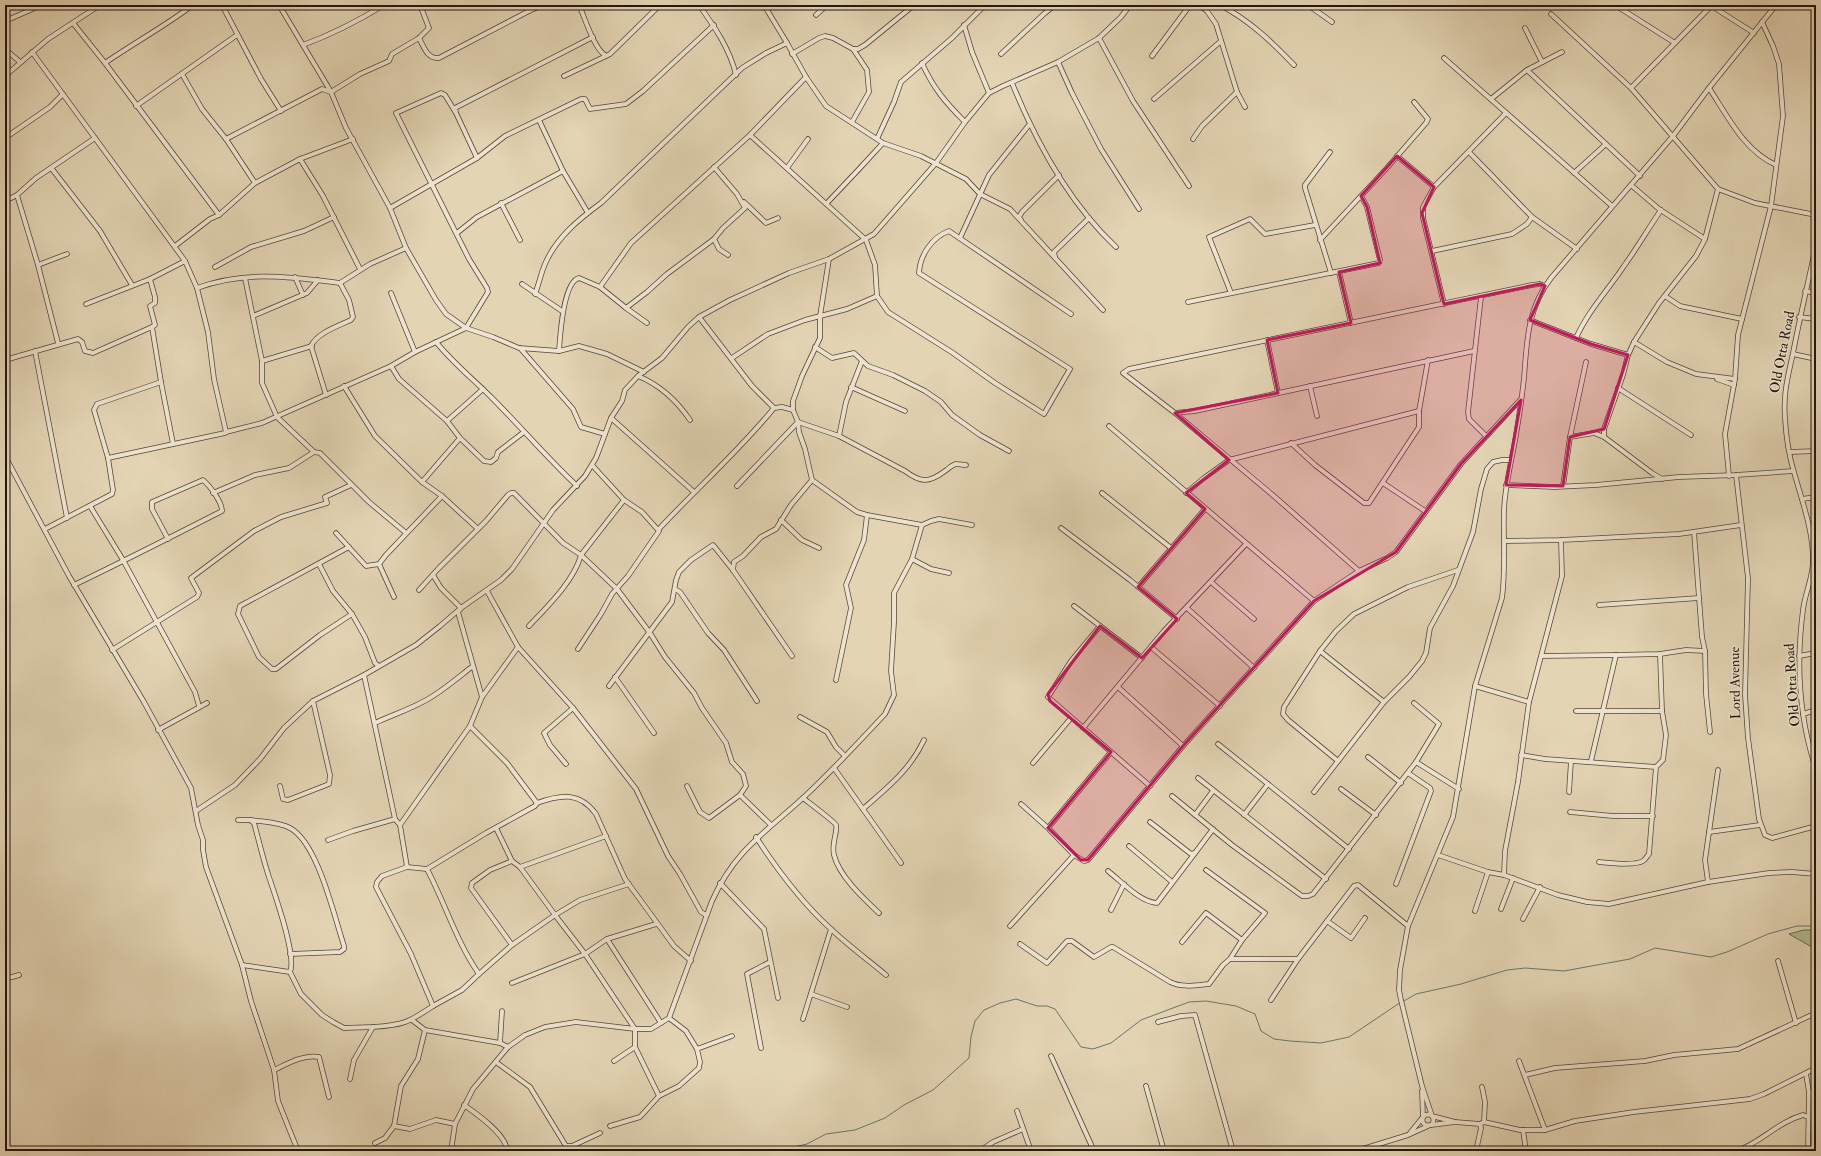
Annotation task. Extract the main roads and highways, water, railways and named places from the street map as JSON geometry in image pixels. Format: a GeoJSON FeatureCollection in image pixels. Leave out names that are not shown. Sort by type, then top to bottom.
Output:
{"type":"FeatureCollection","features":[{"type":"Feature","properties":{"kind":"waterway"},"geometry":{"type":"LineString","coordinates":[[1404,1001],[1416,994],[1461,984],[1507,970],[1525,968],[1564,971],[1630,959],[1655,948],[1711,957],[1727,952],[1768,934],[1797,926],[1816,926]]}},
{"type":"Feature","properties":{"kind":"waterway"},"geometry":{"type":"LineString","coordinates":[[776,1151],[807,1144],[826,1134],[855,1130],[885,1118],[904,1105],[933,1090],[969,1058],[971,1037],[975,1021],[984,1010],[1000,1003],[1016,999],[1037,1006],[1047,1006],[1055,1009],[1081,1047],[1093,1049],[1111,1043],[1141,1020],[1189,1002],[1206,1001],[1236,1006],[1255,1014],[1261,1031],[1274,1039],[1321,1043],[1349,1037],[1401,1002]]}}]}
